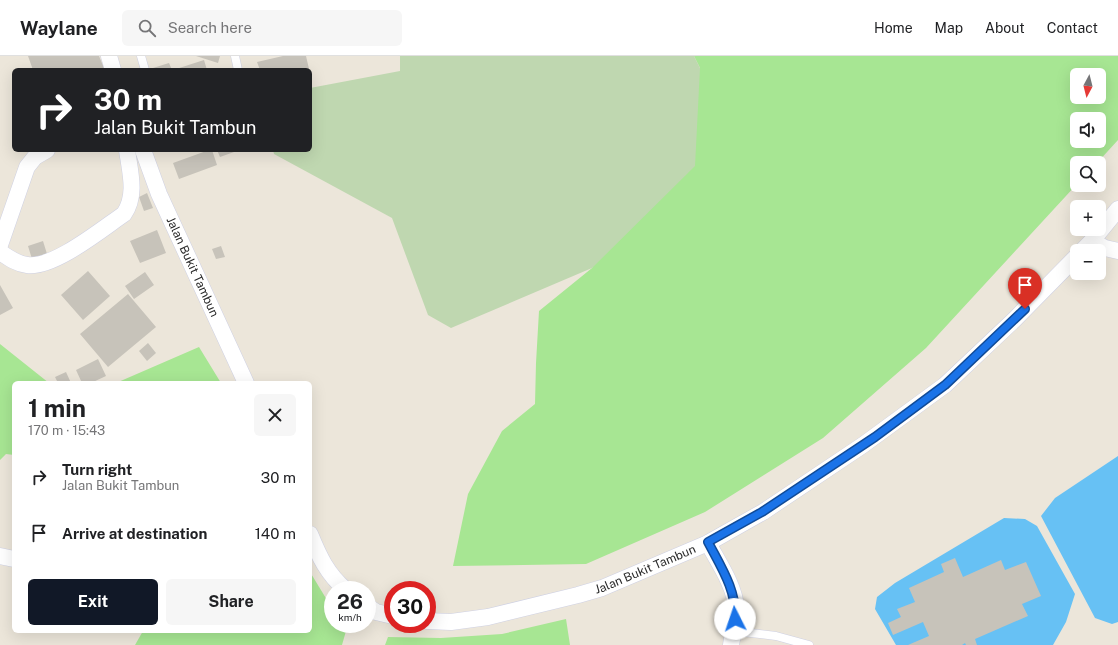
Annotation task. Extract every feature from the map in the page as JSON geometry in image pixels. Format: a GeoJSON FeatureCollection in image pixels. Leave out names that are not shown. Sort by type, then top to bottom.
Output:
{"type":"FeatureCollection","features":[{"type":"Feature","properties":{"kind":"street"},"geometry":{"type":"LineString","coordinates":[[109,56],[112,68]]}},
{"type":"Feature","properties":{"kind":"street"},"geometry":{"type":"LineString","coordinates":[[0,245],[27,167],[35,158],[44,152]]}},
{"type":"Feature","properties":{"kind":"street"},"geometry":{"type":"LineString","coordinates":[[0,252],[13,261],[28,265],[44,264],[58,258],[124,214],[129,207],[132,181],[126,152]]}},
{"type":"Feature","properties":{"kind":"street","name":"Jalan Bukit Tambun"},"geometry":{"type":"LineString","coordinates":[[144,152],[159,194],[245,381]]}},
{"type":"Feature","properties":{"kind":"street"},"geometry":{"type":"LineString","coordinates":[[1089,244],[1118,209]]}},
{"type":"Feature","properties":{"kind":"street"},"geometry":{"type":"LineString","coordinates":[[1106,248],[1118,251]]}},
{"type":"Feature","properties":{"kind":"street","name":"Jalan Bukit Tambun"},"geometry":{"type":"LineString","coordinates":[[436,621],[451,622],[488,618],[602,588],[708,542],[762,512],[857,450],[945,385],[1015,319],[1070,263]]}},
{"type":"Feature","properties":{"kind":"street"},"geometry":{"type":"LineString","coordinates":[[312,538],[328,572],[337,581]]}},
{"type":"Feature","properties":{"kind":"street"},"geometry":{"type":"LineString","coordinates":[[708,542],[729,583],[736,607],[732,638]]}},
{"type":"Feature","properties":{"kind":"street"},"geometry":{"type":"LineString","coordinates":[[0,556],[12,559]]}},
{"type":"Feature","properties":{"kind":"lane"},"geometry":{"type":"LineString","coordinates":[[141,56],[144,68]]}},
{"type":"Feature","properties":{"kind":"lane"},"geometry":{"type":"LineString","coordinates":[[235,56],[238,68]]}},
{"type":"Feature","properties":{"kind":"lane"},"geometry":{"type":"LineString","coordinates":[[732,638],[776,636],[809,645]]}},
{"type":"Feature","properties":{"kind":"green space"},"geometry":{"type":"Polygon","coordinates":[[[400,56],[694,56],[700,68],[695,166],[592,268],[451,328],[428,315],[392,218],[274,154],[274,152],[312,152],[312,88],[400,71],[400,56]]]}},
{"type":"Feature","properties":{"kind":"green space"},"geometry":{"type":"Polygon","coordinates":[[[694,56],[1118,56],[1118,140],[1103,156],[1070,156],[1070,192],[926,348],[823,438],[705,512],[586,564],[453,566],[468,494],[502,431],[535,404],[539,311],[592,268],[700,68],[694,56]]]}},
{"type":"Feature","properties":{"kind":"green space"},"geometry":{"type":"Polygon","coordinates":[[[0,344],[46,381],[12,381],[12,455],[6,454],[0,460],[0,344]]]}},
{"type":"Feature","properties":{"kind":"green space"},"geometry":{"type":"Polygon","coordinates":[[[199,347],[220,381],[121,381],[199,347]]]}},
{"type":"Feature","properties":{"kind":"green space"},"geometry":{"type":"Polygon","coordinates":[[[312,575],[324,595],[324,633],[345,633],[342,645],[135,645],[142,633],[312,633],[312,575]]]}},
{"type":"Feature","properties":{"kind":"green space"},"geometry":{"type":"Polygon","coordinates":[[[566,619],[570,645],[385,645],[388,637],[441,638],[502,634],[566,619]]]}},
{"type":"Feature","properties":{"kind":"water"},"geometry":{"type":"Polygon","coordinates":[[[1118,456],[1118,622],[1112,624],[1095,618],[1041,516],[1055,498],[1118,456]]]}},
{"type":"Feature","properties":{"kind":"water"},"geometry":{"type":"Polygon","coordinates":[[[1004,518],[1025,519],[1037,526],[1075,594],[1066,622],[1053,645],[896,645],[875,609],[877,597],[895,583],[1004,518]]]}},
{"type":"Feature","properties":{"kind":"building"},"geometry":{"type":"Polygon","coordinates":[[[28,56],[99,56],[104,68],[32,68],[28,56]]]}},
{"type":"Feature","properties":{"kind":"building"},"geometry":{"type":"Polygon","coordinates":[[[196,56],[220,56],[218,63],[196,56]]]}},
{"type":"Feature","properties":{"kind":"building"},"geometry":{"type":"Polygon","coordinates":[[[283,56],[306,56],[309,68],[259,68],[257,62],[283,56]]]}},
{"type":"Feature","properties":{"kind":"building"},"geometry":{"type":"Polygon","coordinates":[[[204,60],[206,68],[179,68],[204,60]]]}},
{"type":"Feature","properties":{"kind":"building"},"geometry":{"type":"Polygon","coordinates":[[[169,63],[171,68],[153,68],[169,63]]]}},
{"type":"Feature","properties":{"kind":"building"},"geometry":{"type":"Polygon","coordinates":[[[203,152],[213,152],[217,165],[179,179],[173,163],[203,152]]]}},
{"type":"Feature","properties":{"kind":"building"},"geometry":{"type":"Polygon","coordinates":[[[218,152],[234,152],[220,157],[218,152]]]}},
{"type":"Feature","properties":{"kind":"building"},"geometry":{"type":"Polygon","coordinates":[[[147,193],[153,208],[144,211],[139,197],[147,193]]]}},
{"type":"Feature","properties":{"kind":"building"},"geometry":{"type":"Polygon","coordinates":[[[157,230],[166,253],[140,263],[130,241],[157,230]]]}},
{"type":"Feature","properties":{"kind":"building"},"geometry":{"type":"Polygon","coordinates":[[[43,241],[47,254],[32,259],[28,246],[43,241]]]}},
{"type":"Feature","properties":{"kind":"building"},"geometry":{"type":"Polygon","coordinates":[[[221,246],[225,257],[216,259],[212,249],[221,246]]]}},
{"type":"Feature","properties":{"kind":"building"},"geometry":{"type":"Polygon","coordinates":[[[88,271],[110,296],[83,320],[61,295],[88,271]]]}},
{"type":"Feature","properties":{"kind":"building"},"geometry":{"type":"Polygon","coordinates":[[[145,272],[154,285],[134,299],[125,286],[145,272]]]}},
{"type":"Feature","properties":{"kind":"building"},"geometry":{"type":"Polygon","coordinates":[[[0,285],[13,308],[0,315],[0,285]]]}},
{"type":"Feature","properties":{"kind":"building"},"geometry":{"type":"Polygon","coordinates":[[[128,294],[156,327],[108,367],[80,334],[128,294]]]}},
{"type":"Feature","properties":{"kind":"building"},"geometry":{"type":"Polygon","coordinates":[[[148,343],[156,353],[147,361],[139,351],[148,343]]]}},
{"type":"Feature","properties":{"kind":"building"},"geometry":{"type":"Polygon","coordinates":[[[98,359],[106,376],[95,381],[81,381],[76,370],[98,359]]]}},
{"type":"Feature","properties":{"kind":"building"},"geometry":{"type":"Polygon","coordinates":[[[66,372],[70,381],[57,381],[55,377],[66,372]]]}},
{"type":"Feature","properties":{"kind":"building"},"geometry":{"type":"Polygon","coordinates":[[[955,558],[963,577],[1001,560],[1005,570],[1026,562],[1041,596],[1022,604],[1028,616],[975,639],[977,645],[966,645],[965,643],[962,645],[908,645],[929,636],[923,622],[893,635],[888,623],[901,617],[897,609],[915,602],[909,588],[944,572],[941,564],[955,558]]]}},
{"type":"Feature","properties":{"kind":"route"},"geometry":{"type":"LineString","coordinates":[[735,619],[736,607],[729,583],[708,542],[762,512],[875,437],[945,385],[1025,309]]}}]}
